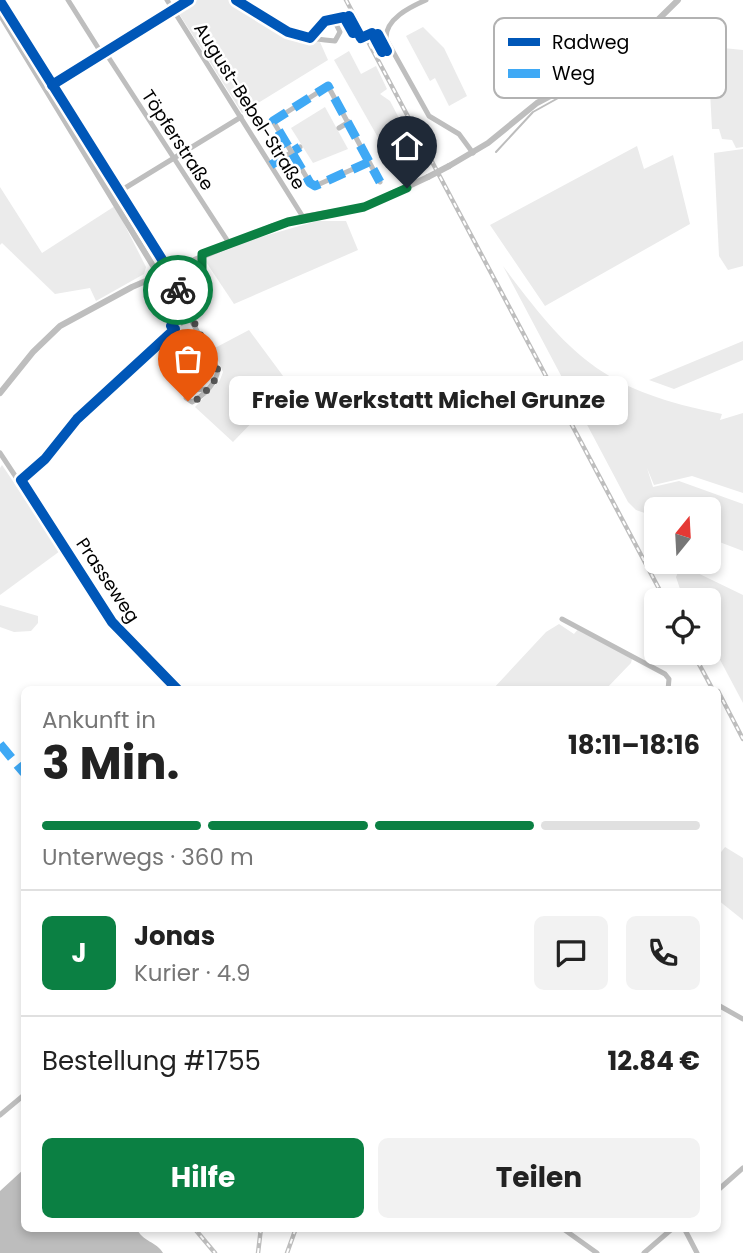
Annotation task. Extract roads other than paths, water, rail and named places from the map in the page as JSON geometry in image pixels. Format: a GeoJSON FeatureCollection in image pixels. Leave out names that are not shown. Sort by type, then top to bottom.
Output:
{"type":"FeatureCollection","features":[{"type":"Feature","properties":{"kind":"street","name":"Töpferstraße"},"geometry":{"type":"LineString","coordinates":[[68,0],[229,243]]}},
{"type":"Feature","properties":{"kind":"street","name":"August-Bebel-Straße"},"geometry":{"type":"LineString","coordinates":[[167,0],[303,217]]}},
{"type":"Feature","properties":{"kind":"street"},"geometry":{"type":"LineString","coordinates":[[46,89],[189,0]]}},
{"type":"Feature","properties":{"kind":"street"},"geometry":{"type":"LineString","coordinates":[[236,0],[288,32],[310,38],[335,41],[340,32],[335,22],[328,19],[310,38]]}},
{"type":"Feature","properties":{"kind":"street"},"geometry":{"type":"LineString","coordinates":[[426,0],[390,23],[386,29],[386,39],[429,116],[459,134],[473,153]]}},
{"type":"Feature","properties":{"kind":"street"},"geometry":{"type":"LineString","coordinates":[[660,18],[678,0]]}},
{"type":"Feature","properties":{"kind":"street"},"geometry":{"type":"LineString","coordinates":[[0,14],[158,274]]}},
{"type":"Feature","properties":{"kind":"street"},"geometry":{"type":"LineString","coordinates":[[369,163],[315,186],[310,183],[273,121],[328,86],[380,182]]}},
{"type":"Feature","properties":{"kind":"street"},"geometry":{"type":"LineString","coordinates":[[0,393],[33,352],[60,326],[158,274],[229,243],[303,217],[364,207],[473,153],[546,98]]}},
{"type":"Feature","properties":{"kind":"street"},"geometry":{"type":"LineString","coordinates":[[112,196],[241,117]]}},
{"type":"Feature","properties":{"kind":"street"},"geometry":{"type":"LineString","coordinates":[[339,128],[349,122]]}},
{"type":"Feature","properties":{"kind":"street"},"geometry":{"type":"LineString","coordinates":[[271,165],[300,147]]}},
{"type":"Feature","properties":{"kind":"street"},"geometry":{"type":"LineString","coordinates":[[202,254],[202,272],[177,291],[217,366],[217,377],[208,389]]}},
{"type":"Feature","properties":{"kind":"street"},"geometry":{"type":"LineString","coordinates":[[21,480],[45,459],[77,419],[189,316]]}},
{"type":"Feature","properties":{"kind":"street","name":"Prasseweg"},"geometry":{"type":"LineString","coordinates":[[0,453],[21,480],[77,572],[112,622],[174,686]]}},
{"type":"Feature","properties":{"kind":"street"},"geometry":{"type":"LineString","coordinates":[[562,620],[664,674],[669,679],[668,686]]}},
{"type":"Feature","properties":{"kind":"street"},"geometry":{"type":"LineString","coordinates":[[721,1007],[743,1019]]}},
{"type":"Feature","properties":{"kind":"street"},"geometry":{"type":"LineString","coordinates":[[0,1115],[21,1098]]}},
{"type":"Feature","properties":{"kind":"street"},"geometry":{"type":"LineString","coordinates":[[721,1187],[743,1168]]}},
{"type":"Feature","properties":{"kind":"street"},"geometry":{"type":"LineString","coordinates":[[568,1232],[597,1253]]}},
{"type":"Feature","properties":{"kind":"street"},"geometry":{"type":"LineString","coordinates":[[644,1253],[668,1232]]}},
{"type":"Feature","properties":{"kind":"street"},"geometry":{"type":"LineString","coordinates":[[686,1232],[697,1253]]}},
{"type":"Feature","properties":{"kind":"waterway"},"geometry":{"type":"LineString","coordinates":[[496,152],[533,112],[558,98]]}},
{"type":"Feature","properties":{"kind":"railway"},"geometry":{"type":"LineString","coordinates":[[346,0],[659,588]]}},
{"type":"Feature","properties":{"kind":"railway"},"geometry":{"type":"LineString","coordinates":[[699,665],[711,686]]}},
{"type":"Feature","properties":{"kind":"railway"},"geometry":{"type":"LineString","coordinates":[[721,697],[743,739]]}},
{"type":"Feature","properties":{"kind":"railway"},"geometry":{"type":"LineString","coordinates":[[197,1232],[215,1253]]}},
{"type":"Feature","properties":{"kind":"railway"},"geometry":{"type":"LineString","coordinates":[[258,1253],[261,1232]]}},
{"type":"Feature","properties":{"kind":"railway"},"geometry":{"type":"LineString","coordinates":[[287,1253],[295,1232]]}},
{"type":"Feature","properties":{"kind":"place","name":"Freie Werkstatt Michel Grunze"},"geometry":{"type":"Point","coordinates":[188,401]}}]}
